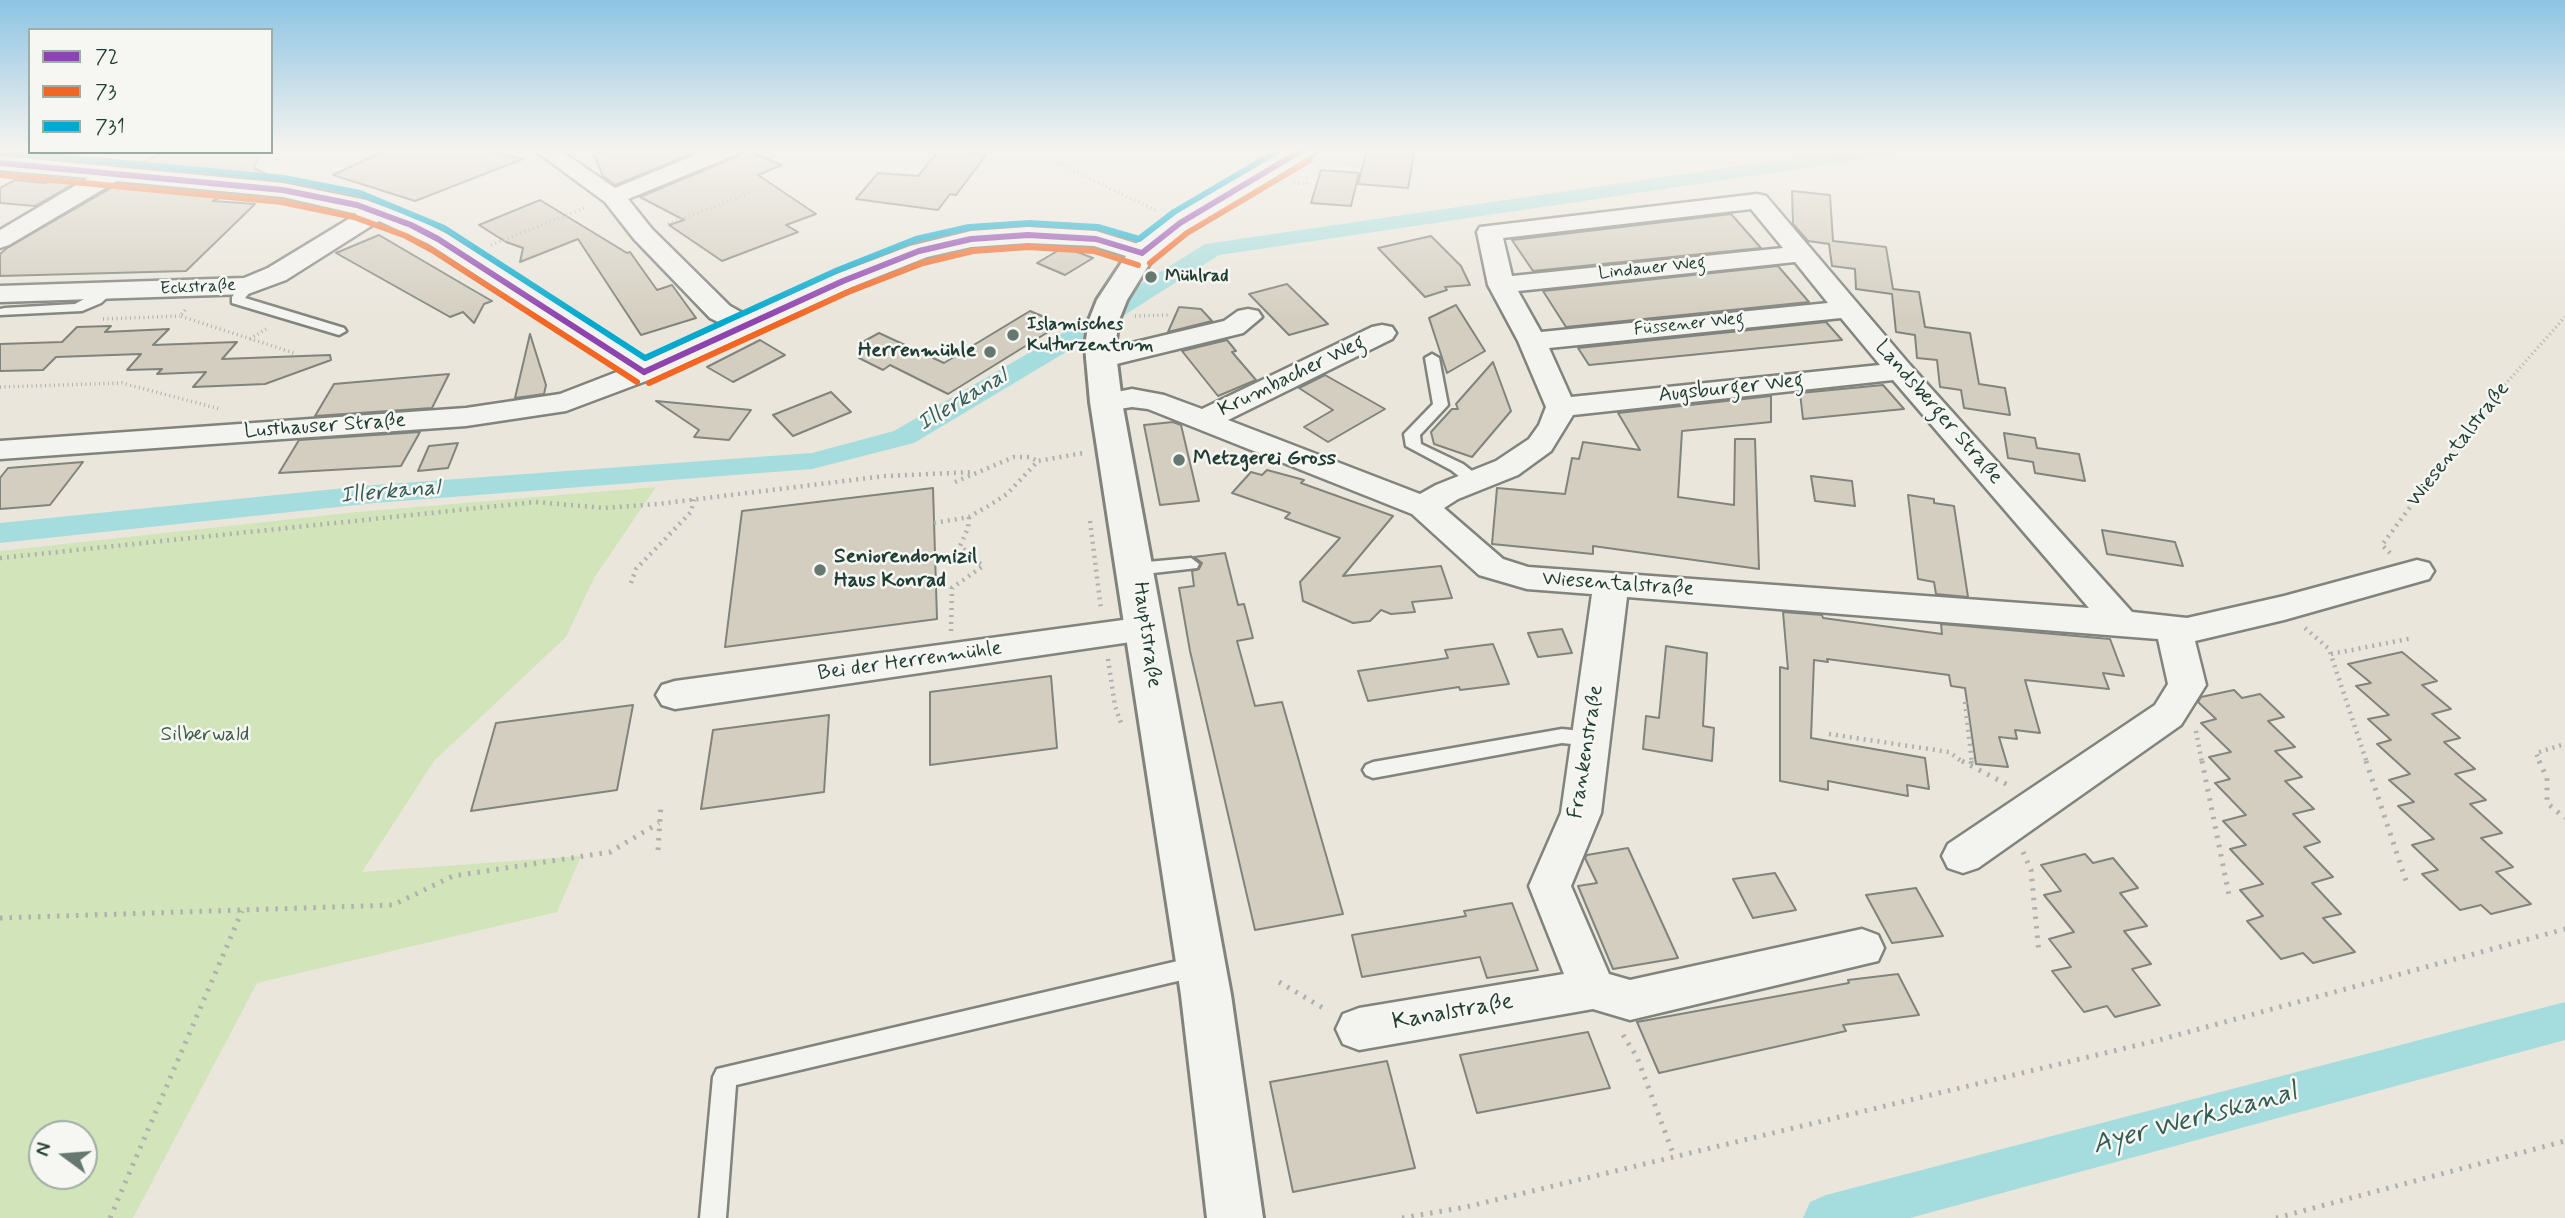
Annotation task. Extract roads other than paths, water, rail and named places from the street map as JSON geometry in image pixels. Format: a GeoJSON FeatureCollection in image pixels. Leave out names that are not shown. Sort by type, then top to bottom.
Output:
{"type":"FeatureCollection","features":[{"type":"Feature","properties":{"kind":"main road","name":"Hauptstraße"},"geometry":{"type":"LineString","coordinates":[[1209,206],[1180,223],[1142,253],[1124,278],[1104,320],[1100,353],[1199,966],[1206,995],[1235,1218]]}},
{"type":"Feature","properties":{"kind":"street"},"geometry":{"type":"LineString","coordinates":[[0,240],[54,206]]}},
{"type":"Feature","properties":{"kind":"street"},"geometry":{"type":"LineString","coordinates":[[351,206],[411,225],[644,372]]}},
{"type":"Feature","properties":{"kind":"street"},"geometry":{"type":"LineString","coordinates":[[620,206],[643,234],[720,312],[747,327]]}},
{"type":"Feature","properties":{"kind":"street","name":"Landsberger Straße"},"geometry":{"type":"LineString","coordinates":[[1502,285],[1489,232],[1715,206]]}},
{"type":"Feature","properties":{"kind":"street","name":"Landsberger Straße"},"geometry":{"type":"LineString","coordinates":[[1761,206],[1900,371],[2122,623]]}},
{"type":"Feature","properties":{"kind":"street","name":"Eckstraße"},"geometry":{"type":"LineString","coordinates":[[3,303],[107,292],[248,286],[277,274],[377,212]]}},
{"type":"Feature","properties":{"kind":"street","name":"Lusthauser Straße"},"geometry":{"type":"LineString","coordinates":[[0,450],[466,417],[566,402],[644,372],[919,251],[971,239],[1028,235],[1096,239],[1142,253]]}},
{"type":"Feature","properties":{"kind":"street","name":"Lindauer Weg"},"geometry":{"type":"LineString","coordinates":[[1502,285],[1802,254]]}},
{"type":"Feature","properties":{"kind":"street"},"geometry":{"type":"LineString","coordinates":[[1423,507],[1447,492],[1507,468],[1540,445],[1554,425],[1561,407],[1532,341],[1502,285]]}},
{"type":"Feature","properties":{"kind":"street","name":"Füssener Weg"},"geometry":{"type":"LineString","coordinates":[[1532,341],[1847,309]]}},
{"type":"Feature","properties":{"kind":"street"},"geometry":{"type":"LineString","coordinates":[[1100,353],[1233,327],[1248,317]]}},
{"type":"Feature","properties":{"kind":"street","name":"Krumbacher Weg"},"geometry":{"type":"LineString","coordinates":[[1202,421],[1381,333]]}},
{"type":"Feature","properties":{"kind":"street","name":"Augsburger Weg"},"geometry":{"type":"LineString","coordinates":[[1561,407],[1900,371]]}},
{"type":"Feature","properties":{"kind":"street","name":"Wiesentalstraße"},"geometry":{"type":"LineString","coordinates":[[1106,402],[1132,398],[1154,401],[1423,507],[1491,567],[1527,578],[2187,630],[2284,608],[2414,571]]}},
{"type":"Feature","properties":{"kind":"street","name":"Frankenstraße"},"geometry":{"type":"LineString","coordinates":[[1593,989],[1550,886],[1581,813],[1611,585]]}},
{"type":"Feature","properties":{"kind":"street","name":"Bei der Herrenmühle"},"geometry":{"type":"LineString","coordinates":[[675,695],[1145,629]]}},
{"type":"Feature","properties":{"kind":"street"},"geometry":{"type":"LineString","coordinates":[[1963,856],[2168,715],[2187,685],[2174,629]]}},
{"type":"Feature","properties":{"kind":"street"},"geometry":{"type":"LineString","coordinates":[[1593,989],[1630,1000],[1861,948]]}},
{"type":"Feature","properties":{"kind":"street","name":"Kanalstraße"},"geometry":{"type":"LineString","coordinates":[[1359,1029],[1593,989]]}},
{"type":"Feature","properties":{"kind":"lane"},"geometry":{"type":"LineString","coordinates":[[248,286],[237,300],[339,331]]}},
{"type":"Feature","properties":{"kind":"lane"},"geometry":{"type":"LineString","coordinates":[[1432,358],[1441,405],[1412,434],[1414,446],[1457,467],[1475,481]]}},
{"type":"Feature","properties":{"kind":"lane"},"geometry":{"type":"LineString","coordinates":[[1136,569],[1191,564]]}},
{"type":"Feature","properties":{"kind":"lane"},"geometry":{"type":"LineString","coordinates":[[1373,770],[1562,736],[1591,739]]}},
{"type":"Feature","properties":{"kind":"lane"},"geometry":{"type":"LineString","coordinates":[[713,1218],[725,1077],[1199,966]]}},
{"type":"Feature","properties":{"kind":"waterway","name":"Illerkanal"},"geometry":{"type":"LineString","coordinates":[[0,533],[375,494],[812,461],[904,437],[1062,344],[1213,249],[1506,206]]}},
{"type":"Feature","properties":{"kind":"waterway","name":"Ayer Werkskanal"},"geometry":{"type":"LineString","coordinates":[[1826,1218],[2565,1021]]}},
{"type":"Feature","properties":{"kind":"place","name":"Mühlrad"},"geometry":{"type":"Point","coordinates":[1151,277]}},
{"type":"Feature","properties":{"kind":"place","name":"Islamisches Kulturzentrum"},"geometry":{"type":"Point","coordinates":[1013,335]}},
{"type":"Feature","properties":{"kind":"place","name":"Herrenmühle"},"geometry":{"type":"Point","coordinates":[990,352]}},
{"type":"Feature","properties":{"kind":"place","name":"Metzgerei Gross"},"geometry":{"type":"Point","coordinates":[1179,460]}},
{"type":"Feature","properties":{"kind":"place","name":"Seniorendomizil Haus Konrad"},"geometry":{"type":"Point","coordinates":[820,570]}},
{"type":"Feature","properties":{"kind":"park label","name":"Silberwald"},"geometry":{"type":"Point","coordinates":[205,736]}}]}
